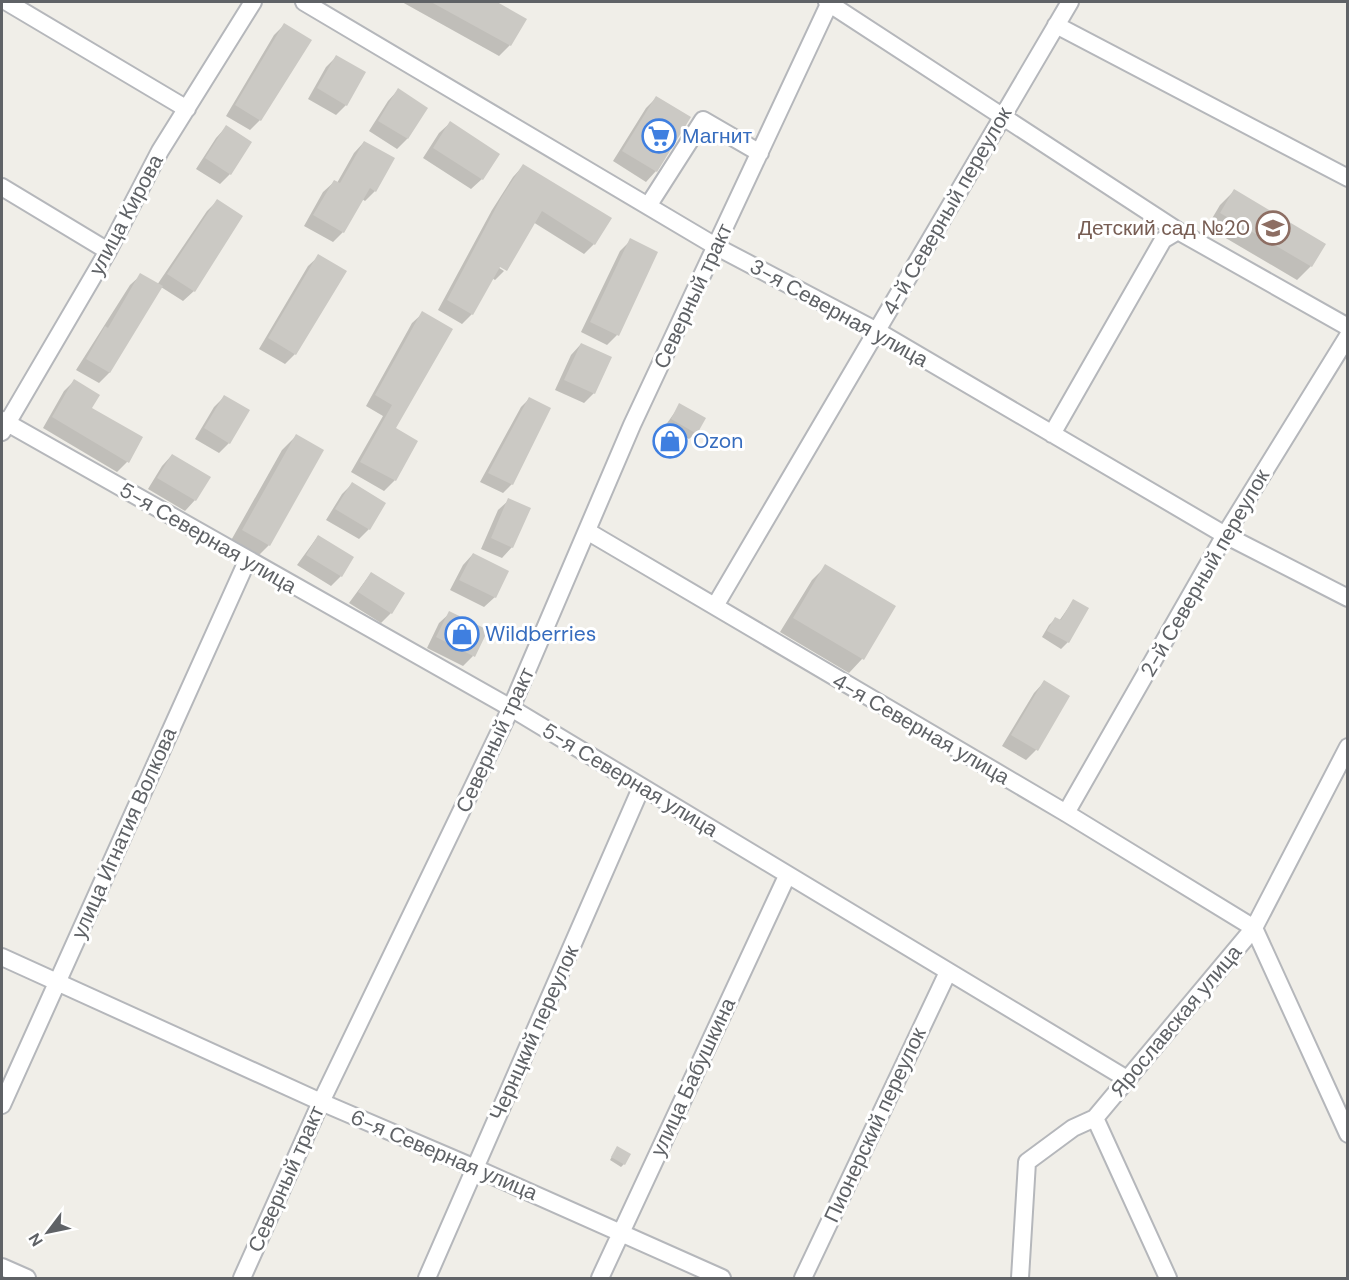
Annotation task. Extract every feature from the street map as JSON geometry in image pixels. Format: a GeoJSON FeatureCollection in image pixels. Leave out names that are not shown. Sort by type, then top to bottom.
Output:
{"type":"FeatureCollection","features":[{"type":"Feature","properties":{"kind":"street"},"geometry":{"type":"LineString","coordinates":[[7,2],[187,109]]}},
{"type":"Feature","properties":{"kind":"street","name":"улица Кирова"},"geometry":{"type":"LineString","coordinates":[[3,425],[108,251],[160,151],[253,2]]}},
{"type":"Feature","properties":{"kind":"street","name":"3-я Северная улица"},"geometry":{"type":"LineString","coordinates":[[303,2],[717,247],[877,331],[1225,535],[1347,598]]}},
{"type":"Feature","properties":{"kind":"street"},"geometry":{"type":"LineString","coordinates":[[829,2],[1003,114],[1178,231],[1347,327]]}},
{"type":"Feature","properties":{"kind":"street","name":"Северный тракт"},"geometry":{"type":"LineString","coordinates":[[242,1278],[321,1102],[511,708],[632,425],[717,247],[829,2]]}},
{"type":"Feature","properties":{"kind":"street","name":"4-й Северный переулок"},"geometry":{"type":"LineString","coordinates":[[715,606],[1070,2]]}},
{"type":"Feature","properties":{"kind":"street"},"geometry":{"type":"LineString","coordinates":[[1056,26],[1347,178]]}},
{"type":"Feature","properties":{"kind":"street"},"geometry":{"type":"LineString","coordinates":[[648,206],[703,120],[760,153]]}},
{"type":"Feature","properties":{"kind":"street"},"geometry":{"type":"LineString","coordinates":[[2,187],[108,251]]}},
{"type":"Feature","properties":{"kind":"street"},"geometry":{"type":"LineString","coordinates":[[1053,434],[1163,240],[1178,231]]}},
{"type":"Feature","properties":{"kind":"street","name":"2-й Северный переулок"},"geometry":{"type":"LineString","coordinates":[[1066,813],[1225,535],[1347,336]]}},
{"type":"Feature","properties":{"kind":"street","name":"5-я Северная улица"},"geometry":{"type":"LineString","coordinates":[[3,425],[511,708],[1127,1079]]}},
{"type":"Feature","properties":{"kind":"street","name":"4-я Северная улица"},"geometry":{"type":"LineString","coordinates":[[588,531],[1066,813],[1254,928]]}},
{"type":"Feature","properties":{"kind":"street","name":"улица Игнатия Волкова"},"geometry":{"type":"LineString","coordinates":[[2,1105],[247,561]]}},
{"type":"Feature","properties":{"kind":"street","name":"Ярославская улица"},"geometry":{"type":"LineString","coordinates":[[1020,1278],[1027,1162],[1073,1128],[1095,1118],[1254,928],[1347,747]]}},
{"type":"Feature","properties":{"kind":"street","name":"Чернцкий переулок"},"geometry":{"type":"LineString","coordinates":[[427,1278],[641,788]]}},
{"type":"Feature","properties":{"kind":"street","name":"улица Бабушкина"},"geometry":{"type":"LineString","coordinates":[[600,1278],[787,876]]}},
{"type":"Feature","properties":{"kind":"street"},"geometry":{"type":"LineString","coordinates":[[1254,928],[1347,1134]]}},
{"type":"Feature","properties":{"kind":"street","name":"6-я Северная улица"},"geometry":{"type":"LineString","coordinates":[[2,957],[321,1102],[476,1168],[722,1278]]}},
{"type":"Feature","properties":{"kind":"street","name":"Пионерский переулок"},"geometry":{"type":"LineString","coordinates":[[803,1278],[948,972]]}},
{"type":"Feature","properties":{"kind":"street"},"geometry":{"type":"LineString","coordinates":[[1095,1118],[1168,1278]]}},
{"type":"Feature","properties":{"kind":"street"},"geometry":{"type":"LineString","coordinates":[[2,1267],[27,1278]]}},
{"type":"Feature","properties":{"kind":"building"},"geometry":{"type":"Polygon","coordinates":[[[431,2],[497,2],[527,19],[511,46],[431,2]]]}},
{"type":"Feature","properties":{"kind":"building"},"geometry":{"type":"Polygon","coordinates":[[[284,23],[312,40],[261,121],[235,105],[284,23]]]}},
{"type":"Feature","properties":{"kind":"building"},"geometry":{"type":"Polygon","coordinates":[[[336,55],[366,72],[347,106],[317,88],[336,55]]]}},
{"type":"Feature","properties":{"kind":"building"},"geometry":{"type":"Polygon","coordinates":[[[398,88],[428,108],[408,139],[378,121],[398,88]]]}},
{"type":"Feature","properties":{"kind":"building"},"geometry":{"type":"Polygon","coordinates":[[[656,96],[691,117],[657,172],[622,151],[656,96]]]}},
{"type":"Feature","properties":{"kind":"building"},"geometry":{"type":"Polygon","coordinates":[[[450,121],[500,154],[483,180],[433,148],[450,121]]]}},
{"type":"Feature","properties":{"kind":"building"},"geometry":{"type":"Polygon","coordinates":[[[226,125],[252,142],[231,175],[205,158],[226,125]]]}},
{"type":"Feature","properties":{"kind":"building"},"geometry":{"type":"Polygon","coordinates":[[[364,141],[395,158],[376,192],[370,188],[344,233],[313,215],[334,180],[340,183],[364,141]]]}},
{"type":"Feature","properties":{"kind":"building"},"geometry":{"type":"Polygon","coordinates":[[[523,164],[612,218],[595,245],[542,211],[507,271],[500,267],[473,315],[447,300],[501,198],[523,164]]]}},
{"type":"Feature","properties":{"kind":"building","name":"Детский сад №20"},"geometry":{"type":"Polygon","coordinates":[[[1234,189],[1326,244],[1312,267],[1220,213],[1234,189]]]}},
{"type":"Feature","properties":{"kind":"building"},"geometry":{"type":"Polygon","coordinates":[[[217,199],[243,216],[195,292],[167,274],[217,199]]]}},
{"type":"Feature","properties":{"kind":"building"},"geometry":{"type":"Polygon","coordinates":[[[630,238],[658,252],[619,336],[590,322],[630,238]]]}},
{"type":"Feature","properties":{"kind":"building"},"geometry":{"type":"Polygon","coordinates":[[[318,254],[347,271],[296,355],[268,338],[318,254]]]}},
{"type":"Feature","properties":{"kind":"building"},"geometry":{"type":"Polygon","coordinates":[[[140,273],[163,286],[110,373],[86,359],[105,326],[108,328],[140,273]]]}},
{"type":"Feature","properties":{"kind":"building"},"geometry":{"type":"Polygon","coordinates":[[[422,311],[453,329],[396,428],[418,441],[396,481],[360,462],[392,405],[375,395],[422,311]]]}},
{"type":"Feature","properties":{"kind":"building"},"geometry":{"type":"Polygon","coordinates":[[[581,343],[612,357],[595,394],[564,380],[581,343]]]}},
{"type":"Feature","properties":{"kind":"building"},"geometry":{"type":"Polygon","coordinates":[[[74,379],[100,395],[92,408],[143,437],[129,463],[52,417],[74,379]]]}},
{"type":"Feature","properties":{"kind":"building"},"geometry":{"type":"Polygon","coordinates":[[[224,395],[250,410],[230,444],[204,428],[224,395]]]}},
{"type":"Feature","properties":{"kind":"building"},"geometry":{"type":"Polygon","coordinates":[[[529,397],[551,408],[513,485],[488,473],[529,397]]]}},
{"type":"Feature","properties":{"kind":"building"},"geometry":{"type":"Polygon","coordinates":[[[679,403],[706,418],[697,434],[671,419],[679,403]]]}},
{"type":"Feature","properties":{"kind":"building"},"geometry":{"type":"Polygon","coordinates":[[[296,434],[324,450],[270,546],[242,530],[296,434]]]}},
{"type":"Feature","properties":{"kind":"building"},"geometry":{"type":"Polygon","coordinates":[[[172,454],[211,477],[196,501],[157,478],[172,454]]]}},
{"type":"Feature","properties":{"kind":"building"},"geometry":{"type":"Polygon","coordinates":[[[352,482],[386,503],[370,530],[335,509],[352,482]]]}},
{"type":"Feature","properties":{"kind":"building"},"geometry":{"type":"Polygon","coordinates":[[[508,498],[531,508],[513,548],[491,538],[508,498]]]}},
{"type":"Feature","properties":{"kind":"building"},"geometry":{"type":"Polygon","coordinates":[[[318,535],[354,557],[342,577],[306,555],[318,535]]]}},
{"type":"Feature","properties":{"kind":"building"},"geometry":{"type":"Polygon","coordinates":[[[473,553],[509,571],[496,598],[459,580],[473,553]]]}},
{"type":"Feature","properties":{"kind":"building"},"geometry":{"type":"Polygon","coordinates":[[[825,564],[896,606],[864,660],[793,618],[825,564]]]}},
{"type":"Feature","properties":{"kind":"building"},"geometry":{"type":"Polygon","coordinates":[[[371,572],[405,593],[392,614],[358,592],[371,572]]]}},
{"type":"Feature","properties":{"kind":"building"},"geometry":{"type":"Polygon","coordinates":[[[1073,599],[1089,608],[1069,643],[1047,631],[1055,617],[1061,620],[1073,599]]]}},
{"type":"Feature","properties":{"kind":"building","name":"Wildberries"},"geometry":{"type":"Polygon","coordinates":[[[449,611],[488,630],[475,657],[436,637],[449,611]]]}},
{"type":"Feature","properties":{"kind":"building"},"geometry":{"type":"Polygon","coordinates":[[[1044,680],[1070,696],[1038,751],[1011,735],[1044,680]]]}},
{"type":"Feature","properties":{"kind":"building"},"geometry":{"type":"Polygon","coordinates":[[[617,1146],[631,1154],[625,1165],[611,1157],[617,1146]]]}},
{"type":"Feature","properties":{"kind":"place","name":"Магнит"},"geometry":{"type":"Point","coordinates":[659,136]}},
{"type":"Feature","properties":{"kind":"place","name":"Детский сад №20"},"geometry":{"type":"Point","coordinates":[1273,228]}},
{"type":"Feature","properties":{"kind":"place","name":"Ozon"},"geometry":{"type":"Point","coordinates":[670,441]}},
{"type":"Feature","properties":{"kind":"place","name":"Wildberries"},"geometry":{"type":"Point","coordinates":[462,634]}}]}
